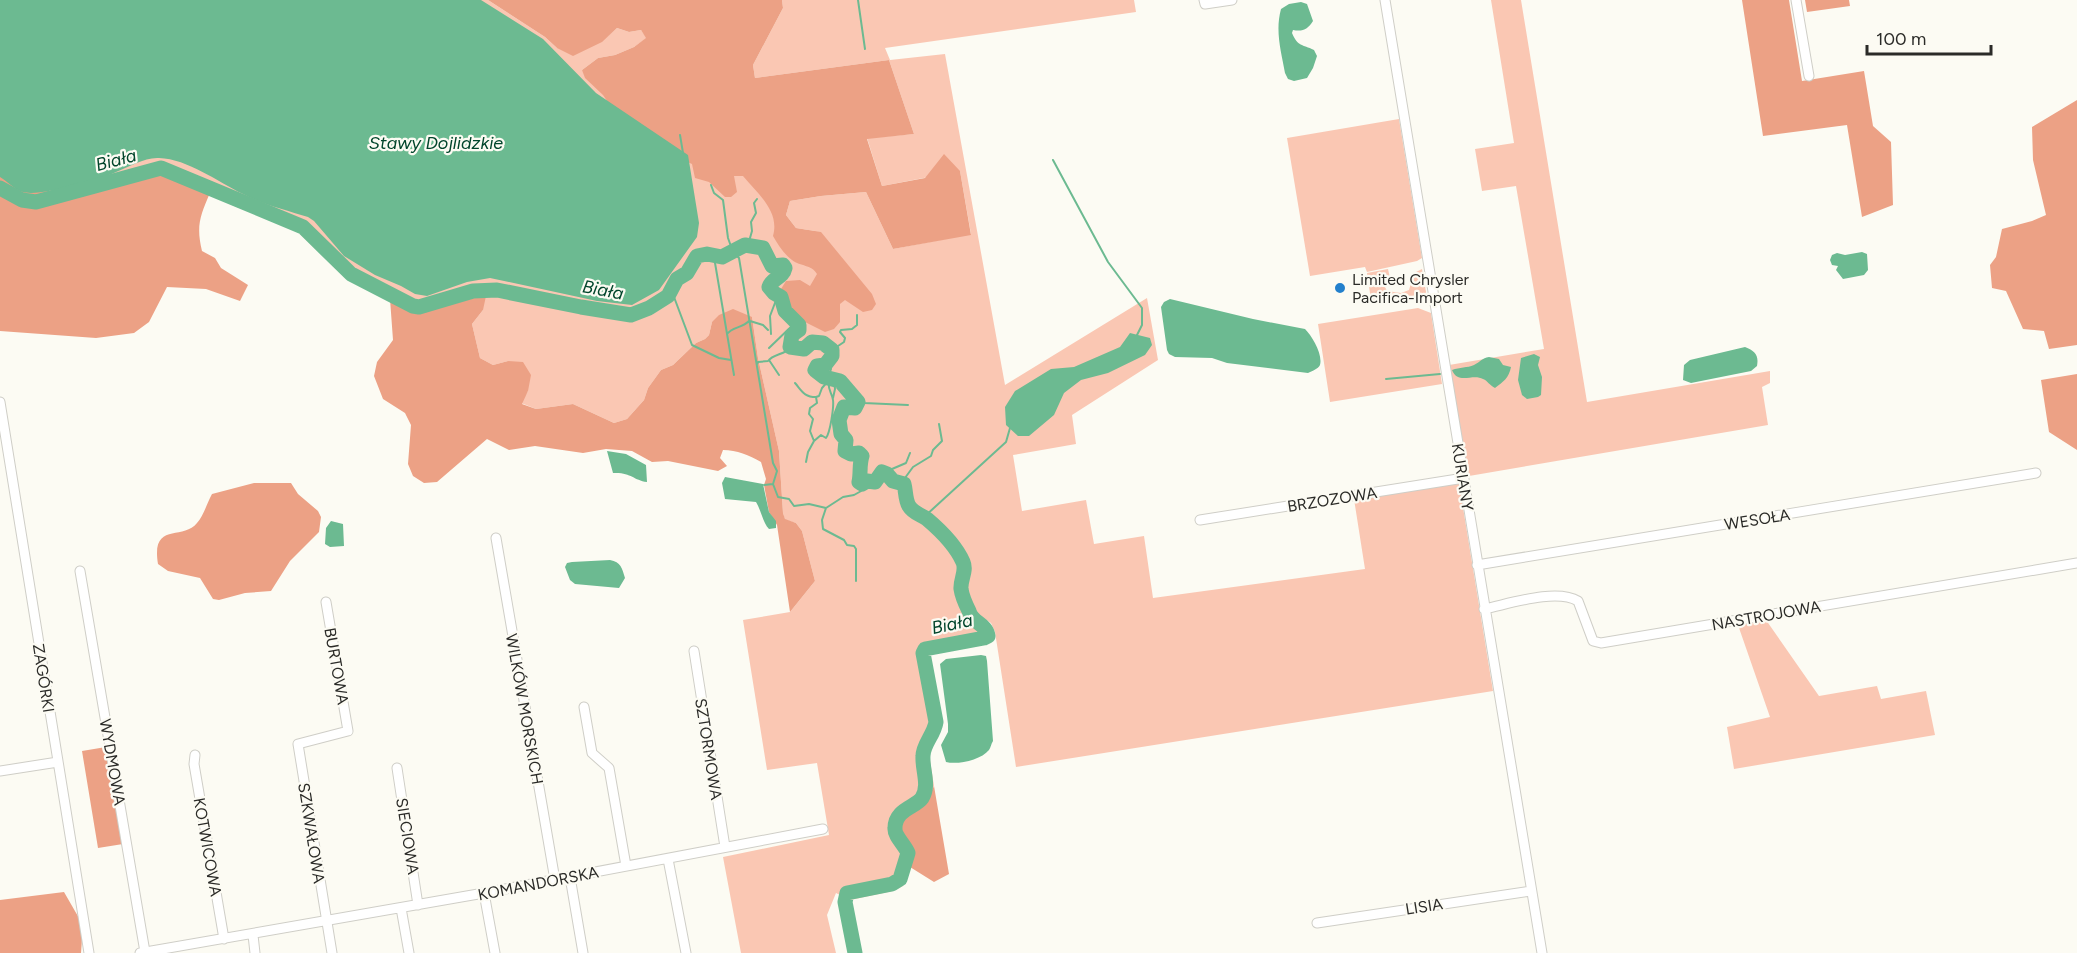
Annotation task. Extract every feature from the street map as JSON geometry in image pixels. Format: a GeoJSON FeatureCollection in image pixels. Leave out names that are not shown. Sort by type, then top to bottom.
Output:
{"type":"FeatureCollection","features":[{"type":"Feature","properties":{"kind":"street"},"geometry":{"type":"LineString","coordinates":[[1205,2],[1232,0]]}},
{"type":"Feature","properties":{"kind":"street","name":"KURIANY"},"geometry":{"type":"LineString","coordinates":[[1385,0],[1542,953]]}},
{"type":"Feature","properties":{"kind":"street"},"geometry":{"type":"LineString","coordinates":[[1796,0],[1809,76]]}},
{"type":"Feature","properties":{"kind":"street","name":"ZAGÓRKI"},"geometry":{"type":"LineString","coordinates":[[0,402],[89,953]]}},
{"type":"Feature","properties":{"kind":"street","name":"WESOŁA"},"geometry":{"type":"LineString","coordinates":[[1478,565],[2036,473]]}},
{"type":"Feature","properties":{"kind":"street","name":"BRZOZOWA"},"geometry":{"type":"LineString","coordinates":[[1200,520],[1464,478]]}},
{"type":"Feature","properties":{"kind":"street","name":"WILKÓW MORSKICH"},"geometry":{"type":"LineString","coordinates":[[496,538],[555,880]]}},
{"type":"Feature","properties":{"kind":"street","name":"NASTROJOWA"},"geometry":{"type":"LineString","coordinates":[[1484,609],[1554,596],[1573,598],[1578,601],[1593,641],[1601,643],[2077,563]]}},
{"type":"Feature","properties":{"kind":"street","name":"WYDMOWA"},"geometry":{"type":"LineString","coordinates":[[80,571],[143,952]]}},
{"type":"Feature","properties":{"kind":"street","name":"BURTOWA"},"geometry":{"type":"LineString","coordinates":[[298,744],[348,731],[326,602]]}},
{"type":"Feature","properties":{"kind":"street","name":"SZTORMOWA"},"geometry":{"type":"LineString","coordinates":[[694,651],[725,847]]}},
{"type":"Feature","properties":{"kind":"street"},"geometry":{"type":"LineString","coordinates":[[584,707],[592,753],[609,768],[626,866]]}},
{"type":"Feature","properties":{"kind":"street","name":"SZKWAŁOWA"},"geometry":{"type":"LineString","coordinates":[[298,744],[332,953]]}},
{"type":"Feature","properties":{"kind":"street","name":"KOTWICOWA"},"geometry":{"type":"LineString","coordinates":[[195,755],[194,764],[224,939]]}},
{"type":"Feature","properties":{"kind":"street"},"geometry":{"type":"LineString","coordinates":[[0,771],[58,762]]}},
{"type":"Feature","properties":{"kind":"street","name":"SIECIOWA"},"geometry":{"type":"LineString","coordinates":[[397,768],[418,905]]}},
{"type":"Feature","properties":{"kind":"street","name":"KOMANDORSKA"},"geometry":{"type":"LineString","coordinates":[[143,952],[253,935],[823,829]]}},
{"type":"Feature","properties":{"kind":"street"},"geometry":{"type":"LineString","coordinates":[[668,859],[686,953]]}},
{"type":"Feature","properties":{"kind":"street"},"geometry":{"type":"LineString","coordinates":[[570,877],[583,953]]}},
{"type":"Feature","properties":{"kind":"street","name":"LISIA"},"geometry":{"type":"LineString","coordinates":[[1317,923],[1531,891]]}},
{"type":"Feature","properties":{"kind":"street"},"geometry":{"type":"LineString","coordinates":[[484,893],[495,953]]}},
{"type":"Feature","properties":{"kind":"street"},"geometry":{"type":"LineString","coordinates":[[401,908],[409,953]]}},
{"type":"Feature","properties":{"kind":"street"},"geometry":{"type":"LineString","coordinates":[[253,935],[255,953]]}},
{"type":"Feature","properties":{"kind":"shaded area"},"geometry":{"type":"Polygon","coordinates":[[[0,0],[488,0],[545,37],[557,48],[576,48],[596,44],[617,28],[629,32],[641,30],[647,38],[634,47],[615,55],[598,58],[582,70],[743,172],[769,196],[779,227],[821,232],[796,228],[786,215],[790,201],[866,192],[893,249],[971,234],[960,171],[882,186],[867,138],[914,134],[889,60],[755,78],[753,65],[783,8],[782,0],[1134,0],[1136,12],[885,48],[890,60],[945,54],[1005,385],[1147,298],[1158,360],[1072,415],[1076,444],[1013,455],[1022,511],[1086,500],[1094,544],[1144,536],[1153,598],[1365,569],[1354,499],[1459,483],[1493,691],[1016,767],[995,632],[991,623],[977,614],[988,636],[925,649],[928,653],[941,726],[929,754],[934,786],[926,803],[907,814],[913,850],[903,886],[893,891],[850,900],[836,893],[827,915],[836,953],[741,953],[723,857],[829,835],[817,763],[767,770],[743,620],[790,612],[815,581],[802,531],[796,523],[785,520],[783,513],[779,451],[758,358],[752,317],[712,322],[709,335],[705,339],[696,343],[673,365],[661,370],[648,388],[644,400],[627,419],[614,423],[573,404],[536,409],[521,403],[528,391],[508,361],[493,365],[480,358],[472,324],[483,310],[414,311],[345,277],[296,230],[232,205],[162,171],[58,200],[0,0]]]}},
{"type":"Feature","properties":{"kind":"shaded area"},"geometry":{"type":"Polygon","coordinates":[[[488,0],[782,0],[783,8],[753,65],[755,78],[889,60],[914,134],[867,139],[882,186],[925,178],[944,154],[960,171],[971,235],[893,249],[866,192],[790,201],[786,215],[796,228],[821,232],[872,294],[876,304],[872,310],[863,312],[845,300],[840,304],[840,322],[834,329],[825,332],[799,319],[789,310],[781,289],[786,281],[800,280],[810,286],[817,274],[812,269],[792,260],[781,249],[773,236],[771,211],[743,176],[734,176],[737,192],[731,197],[725,197],[709,182],[695,178],[692,164],[668,153],[618,117],[603,95],[585,78],[582,70],[598,58],[615,55],[634,47],[646,38],[641,30],[629,32],[617,28],[602,42],[573,56],[557,48],[545,37],[488,0]]]}},
{"type":"Feature","properties":{"kind":"shaded area"},"geometry":{"type":"Polygon","coordinates":[[[1491,0],[1521,0],[1587,402],[1770,371],[1770,383],[1762,387],[1768,425],[1469,476],[1449,365],[1544,349],[1516,186],[1482,191],[1475,149],[1514,143],[1491,0]]]}},
{"type":"Feature","properties":{"kind":"shaded area"},"geometry":{"type":"Polygon","coordinates":[[[1742,0],[1789,0],[1802,81],[1864,71],[1873,126],[1891,142],[1893,205],[1862,217],[1847,125],[1763,136],[1742,0]]]}},
{"type":"Feature","properties":{"kind":"shaded area"},"geometry":{"type":"Polygon","coordinates":[[[1805,0],[1849,0],[1850,6],[1807,12],[1805,0]]]}},
{"type":"Feature","properties":{"kind":"shaded area"},"geometry":{"type":"Polygon","coordinates":[[[2077,100],[2077,345],[2049,349],[2044,331],[2023,329],[2006,291],[1992,288],[1990,265],[1996,257],[2002,229],[2046,215],[2033,160],[2032,127],[2077,100]]]}},
{"type":"Feature","properties":{"kind":"shaded area"},"geometry":{"type":"Polygon","coordinates":[[[1399,119],[1422,258],[1367,272],[1365,267],[1310,276],[1287,138],[1399,119]]]}},
{"type":"Feature","properties":{"kind":"shaded area"},"geometry":{"type":"Polygon","coordinates":[[[0,122],[48,191],[110,175],[122,182],[162,171],[210,193],[200,221],[199,235],[202,251],[215,258],[221,268],[248,285],[240,301],[206,289],[167,287],[149,322],[134,333],[96,338],[0,331],[0,122]]]}},
{"type":"Feature","properties":{"kind":"shaded area"},"geometry":{"type":"Polygon","coordinates":[[[1388,269],[1390,278],[1382,284],[1382,287],[1385,287],[1387,291],[1401,293],[1409,290],[1414,273],[1422,269],[1425,294],[1374,302],[1371,300],[1367,273],[1388,269]]]}},
{"type":"Feature","properties":{"kind":"shaded area"},"geometry":{"type":"Polygon","coordinates":[[[486,296],[483,310],[472,324],[480,358],[493,365],[508,361],[523,362],[531,375],[528,391],[522,404],[536,409],[573,404],[614,423],[627,419],[644,400],[648,388],[661,370],[673,365],[696,343],[709,335],[712,322],[719,315],[733,309],[752,317],[758,358],[779,451],[783,513],[785,519],[796,523],[802,531],[815,581],[790,612],[777,525],[769,512],[764,485],[766,479],[761,462],[743,453],[723,450],[720,458],[727,466],[718,471],[668,461],[652,462],[632,451],[606,449],[583,453],[535,446],[509,450],[487,439],[437,482],[424,483],[413,476],[408,464],[411,425],[405,413],[383,399],[374,376],[377,362],[393,340],[390,299],[410,309],[424,311],[486,296]]]}},
{"type":"Feature","properties":{"kind":"shaded area"},"geometry":{"type":"Polygon","coordinates":[[[1418,308],[1431,313],[1442,384],[1330,402],[1318,324],[1418,308]]]}},
{"type":"Feature","properties":{"kind":"shaded area"},"geometry":{"type":"Polygon","coordinates":[[[2077,374],[2077,450],[2049,432],[2041,380],[2077,374]]]}},
{"type":"Feature","properties":{"kind":"shaded area"},"geometry":{"type":"Polygon","coordinates":[[[254,483],[291,483],[298,494],[318,511],[321,517],[319,532],[290,561],[271,591],[245,593],[219,600],[213,599],[200,578],[168,571],[158,564],[159,542],[170,534],[184,531],[197,523],[212,494],[254,483]]]}},
{"type":"Feature","properties":{"kind":"shaded area"},"geometry":{"type":"Polygon","coordinates":[[[1766,620],[1819,696],[1877,686],[1881,699],[1926,691],[1935,735],[1734,769],[1727,727],[1770,717],[1738,625],[1766,620]]]}},
{"type":"Feature","properties":{"kind":"shaded area"},"geometry":{"type":"Polygon","coordinates":[[[106,747],[123,844],[98,848],[82,751],[106,747]]]}},
{"type":"Feature","properties":{"kind":"shaded area"},"geometry":{"type":"Polygon","coordinates":[[[934,786],[949,874],[934,882],[910,867],[913,850],[899,829],[907,814],[926,803],[934,786]]]}},
{"type":"Feature","properties":{"kind":"shaded area"},"geometry":{"type":"Polygon","coordinates":[[[64,892],[83,925],[81,953],[0,953],[0,900],[64,892]]]}},
{"type":"Feature","properties":{"kind":"water","name":"Stawy Dojlidzkie"},"geometry":{"type":"Polygon","coordinates":[[[0,0],[481,0],[543,39],[596,93],[688,155],[699,223],[697,237],[659,290],[632,305],[597,301],[490,278],[467,282],[427,296],[415,294],[375,275],[344,256],[308,217],[259,201],[192,167],[170,159],[148,159],[69,187],[42,192],[23,192],[0,177],[0,0]]]}},
{"type":"Feature","properties":{"kind":"water"},"geometry":{"type":"Polygon","coordinates":[[[1301,2],[1307,4],[1313,21],[1305,29],[1293,30],[1292,33],[1298,43],[1314,50],[1317,56],[1307,78],[1294,81],[1288,79],[1285,73],[1279,41],[1279,17],[1281,9],[1289,4],[1301,2]]]}},
{"type":"Feature","properties":{"kind":"water"},"geometry":{"type":"Polygon","coordinates":[[[702,251],[722,257],[697,260],[688,278],[674,280],[673,273],[679,275],[682,273],[693,254],[702,251]]]}},
{"type":"Feature","properties":{"kind":"water"},"geometry":{"type":"Polygon","coordinates":[[[1862,252],[1867,254],[1868,270],[1864,275],[1843,279],[1836,270],[1838,266],[1832,265],[1830,260],[1832,255],[1862,252]]]}},
{"type":"Feature","properties":{"kind":"water"},"geometry":{"type":"Polygon","coordinates":[[[1170,299],[1305,329],[1314,341],[1321,361],[1320,365],[1308,373],[1227,363],[1212,358],[1175,357],[1167,350],[1161,307],[1170,299]]]}},
{"type":"Feature","properties":{"kind":"water"},"geometry":{"type":"Polygon","coordinates":[[[1130,333],[1150,338],[1152,345],[1145,355],[1108,373],[1081,380],[1064,393],[1054,415],[1029,436],[1018,436],[1006,425],[1005,407],[1015,391],[1051,369],[1074,367],[1120,347],[1130,333]]]}},
{"type":"Feature","properties":{"kind":"water"},"geometry":{"type":"Polygon","coordinates":[[[1745,347],[1757,356],[1757,366],[1751,371],[1691,383],[1683,380],[1684,365],[1690,360],[1745,347]]]}},
{"type":"Feature","properties":{"kind":"water"},"geometry":{"type":"Polygon","coordinates":[[[1534,354],[1540,357],[1538,365],[1542,377],[1541,395],[1527,399],[1522,395],[1518,380],[1521,358],[1534,354]]]}},
{"type":"Feature","properties":{"kind":"water"},"geometry":{"type":"Polygon","coordinates":[[[1489,357],[1499,359],[1503,365],[1511,367],[1507,377],[1495,388],[1479,378],[1458,377],[1452,370],[1471,366],[1489,357]]]}},
{"type":"Feature","properties":{"kind":"water"},"geometry":{"type":"Polygon","coordinates":[[[607,451],[626,454],[646,465],[647,482],[624,474],[613,473],[607,451]]]}},
{"type":"Feature","properties":{"kind":"water"},"geometry":{"type":"Polygon","coordinates":[[[725,477],[763,484],[769,512],[776,521],[776,528],[769,529],[756,502],[725,499],[722,483],[725,477]]]}},
{"type":"Feature","properties":{"kind":"water"},"geometry":{"type":"Polygon","coordinates":[[[331,521],[343,524],[344,546],[330,547],[325,544],[326,528],[331,521]]]}},
{"type":"Feature","properties":{"kind":"water"},"geometry":{"type":"Polygon","coordinates":[[[610,560],[619,564],[623,571],[625,578],[619,588],[575,584],[570,580],[565,567],[567,563],[572,562],[610,560]]]}},
{"type":"Feature","properties":{"kind":"water"},"geometry":{"type":"Polygon","coordinates":[[[986,656],[987,661],[993,741],[989,750],[981,757],[963,762],[946,762],[941,745],[948,732],[948,724],[940,664],[946,659],[986,656]]]}},
{"type":"Feature","properties":{"kind":"waterway"},"geometry":{"type":"LineString","coordinates":[[858,0],[865,49]]}},
{"type":"Feature","properties":{"kind":"waterway"},"geometry":{"type":"LineString","coordinates":[[680,135],[683,153]]}},
{"type":"Feature","properties":{"kind":"waterway"},"geometry":{"type":"LineString","coordinates":[[1053,160],[1108,262],[1142,308],[1142,325],[1137,335]]}},
{"type":"Feature","properties":{"kind":"waterway","name":"Biała"},"geometry":{"type":"LineString","coordinates":[[0,188],[22,200],[36,202],[161,168],[303,227],[351,274],[419,307],[473,291],[497,290],[631,315],[649,308],[668,296],[677,279],[687,273],[697,256],[707,254],[722,257],[745,245],[763,248],[772,266],[783,265],[784,271],[769,287],[781,297],[785,311],[799,325],[799,330],[792,335],[790,347],[804,349],[812,342],[823,343],[832,350],[832,356],[825,365],[817,366],[815,370],[824,377],[840,381],[858,402],[855,408],[844,407],[839,420],[841,434],[846,440],[845,451],[851,454],[859,453],[862,456],[859,482],[862,484],[867,481],[875,482],[882,472],[893,481],[904,484],[907,501],[911,508],[937,528],[960,556],[964,565],[961,586],[963,597],[971,615],[985,628],[988,636],[925,649],[923,653],[936,722],[923,752],[926,783],[924,793],[922,798],[902,813],[896,822],[896,834],[908,853],[900,879],[892,884],[847,893],[845,902],[855,953]]}},
{"type":"Feature","properties":{"kind":"waterway"},"geometry":{"type":"LineString","coordinates":[[711,185],[714,193],[723,200],[728,238],[733,252],[739,258],[773,463],[777,471],[773,484],[778,497],[789,499],[794,506],[809,504],[826,508],[843,497],[863,490],[863,484]]}},
{"type":"Feature","properties":{"kind":"waterway"},"geometry":{"type":"LineString","coordinates":[[748,245],[752,231],[751,222],[756,213],[754,203],[757,199]]}},
{"type":"Feature","properties":{"kind":"waterway"},"geometry":{"type":"LineString","coordinates":[[714,257],[734,375]]}},
{"type":"Feature","properties":{"kind":"waterway"},"geometry":{"type":"LineString","coordinates":[[670,294],[674,297],[692,345],[719,358],[731,360]]}},
{"type":"Feature","properties":{"kind":"waterway"},"geometry":{"type":"LineString","coordinates":[[771,334],[770,316],[778,295]]}},
{"type":"Feature","properties":{"kind":"waterway"},"geometry":{"type":"LineString","coordinates":[[832,350],[844,342],[845,338],[841,330],[852,329],[857,325],[857,315]]}},
{"type":"Feature","properties":{"kind":"waterway"},"geometry":{"type":"LineString","coordinates":[[727,334],[749,321]]}},
{"type":"Feature","properties":{"kind":"waterway"},"geometry":{"type":"LineString","coordinates":[[750,321],[763,325],[768,330]]}},
{"type":"Feature","properties":{"kind":"waterway"},"geometry":{"type":"LineString","coordinates":[[769,348],[796,322]]}},
{"type":"Feature","properties":{"kind":"waterway"},"geometry":{"type":"LineString","coordinates":[[757,364],[768,361],[786,351],[790,346]]}},
{"type":"Feature","properties":{"kind":"waterway"},"geometry":{"type":"LineString","coordinates":[[806,462],[814,441],[810,431],[813,419],[809,414],[810,408],[817,403],[816,397],[830,379],[830,357]]}},
{"type":"Feature","properties":{"kind":"waterway"},"geometry":{"type":"LineString","coordinates":[[769,360],[779,375]]}},
{"type":"Feature","properties":{"kind":"waterway"},"geometry":{"type":"LineString","coordinates":[[1386,379],[1440,374]]}},
{"type":"Feature","properties":{"kind":"waterway"},"geometry":{"type":"LineString","coordinates":[[833,398],[834,380]]}},
{"type":"Feature","properties":{"kind":"waterway"},"geometry":{"type":"LineString","coordinates":[[814,441],[821,435],[826,438],[830,426],[833,404],[829,381]]}},
{"type":"Feature","properties":{"kind":"waterway"},"geometry":{"type":"LineString","coordinates":[[795,383],[806,395],[816,397]]}},
{"type":"Feature","properties":{"kind":"waterway"},"geometry":{"type":"LineString","coordinates":[[855,399],[860,399],[864,403],[908,405]]}},
{"type":"Feature","properties":{"kind":"waterway"},"geometry":{"type":"LineString","coordinates":[[902,482],[913,467],[931,456],[933,450],[942,441],[939,424]]}},
{"type":"Feature","properties":{"kind":"waterway"},"geometry":{"type":"LineString","coordinates":[[924,517],[1006,442],[1010,428]]}},
{"type":"Feature","properties":{"kind":"waterway"},"geometry":{"type":"LineString","coordinates":[[887,474],[892,469],[906,463],[910,453]]}},
{"type":"Feature","properties":{"kind":"waterway"},"geometry":{"type":"LineString","coordinates":[[764,485],[773,484]]}},
{"type":"Feature","properties":{"kind":"waterway"},"geometry":{"type":"LineString","coordinates":[[826,508],[822,520],[823,529],[856,549],[856,581]]}},
{"type":"Feature","properties":{"kind":"place","name":"Limited Chrysler Pacifica-Import"},"geometry":{"type":"Point","coordinates":[1340,288]}}]}
